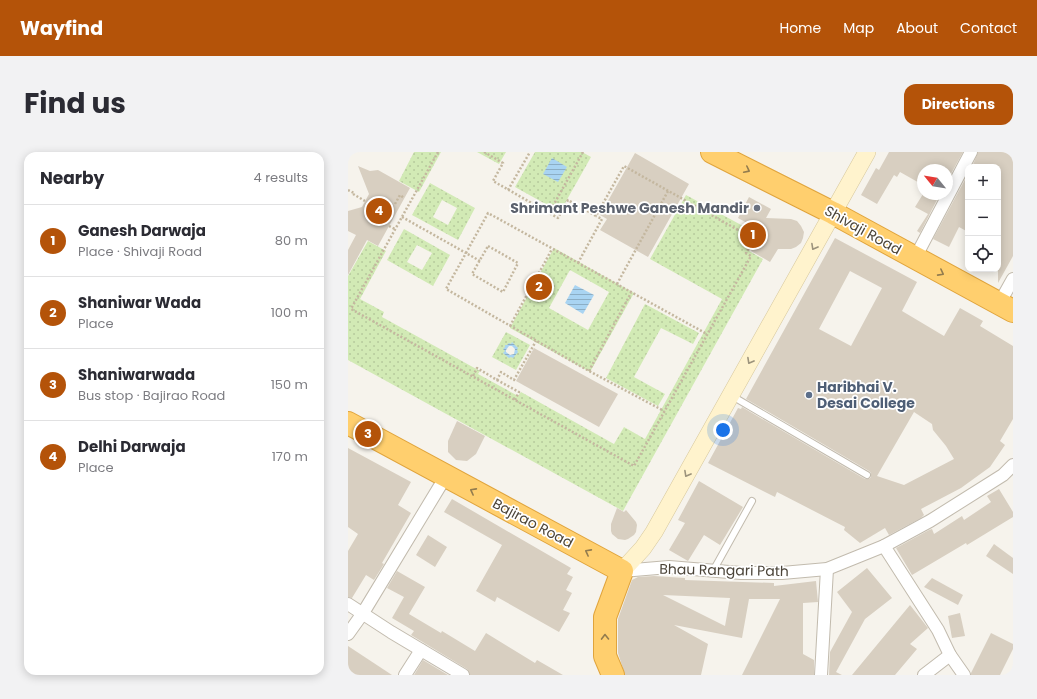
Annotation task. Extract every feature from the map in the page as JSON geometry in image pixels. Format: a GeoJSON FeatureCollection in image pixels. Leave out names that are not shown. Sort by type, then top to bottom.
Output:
{"type":"FeatureCollection","features":[{"type":"Feature","properties":{"kind":"highway","name":"Shivaji Road"},"geometry":{"type":"LineString","coordinates":[[712,152],[833,213],[1006,308]]}},
{"type":"Feature","properties":{"kind":"highway","name":"Bajirao Road"},"geometry":{"type":"LineString","coordinates":[[348,424],[622,571]]}},
{"type":"Feature","properties":{"kind":"highway"},"geometry":{"type":"LineString","coordinates":[[613,675],[605,656],[605,617],[622,571]]}},
{"type":"Feature","properties":{"kind":"street"},"geometry":{"type":"LineString","coordinates":[[622,571],[643,548],[654,532],[867,152]]}},
{"type":"Feature","properties":{"kind":"street"},"geometry":{"type":"LineString","coordinates":[[915,258],[971,152]]}},
{"type":"Feature","properties":{"kind":"street"},"geometry":{"type":"LineString","coordinates":[[1006,308],[1013,279]]}},
{"type":"Feature","properties":{"kind":"street","name":"Bhau Rangari Path"},"geometry":{"type":"LineString","coordinates":[[622,571],[670,567],[741,573],[782,573],[827,569],[884,546],[930,521],[1003,475],[1013,465]]}},
{"type":"Feature","properties":{"kind":"street"},"geometry":{"type":"LineString","coordinates":[[348,634],[363,613],[446,476]]}},
{"type":"Feature","properties":{"kind":"street"},"geometry":{"type":"LineString","coordinates":[[884,546],[938,630],[950,655],[964,675]]}},
{"type":"Feature","properties":{"kind":"street"},"geometry":{"type":"LineString","coordinates":[[821,675],[827,569]]}},
{"type":"Feature","properties":{"kind":"street"},"geometry":{"type":"LineString","coordinates":[[348,604],[391,632],[463,675]]}},
{"type":"Feature","properties":{"kind":"street"},"geometry":{"type":"LineString","coordinates":[[405,675],[421,650]]}},
{"type":"Feature","properties":{"kind":"street"},"geometry":{"type":"LineString","coordinates":[[924,675],[950,655]]}},
{"type":"Feature","properties":{"kind":"lane"},"geometry":{"type":"LineString","coordinates":[[731,395],[867,475]]}},
{"type":"Feature","properties":{"kind":"lane"},"geometry":{"type":"LineString","coordinates":[[713,571],[752,501]]}},
{"type":"Feature","properties":{"kind":"path"},"geometry":{"type":"LineString","coordinates":[[438,152],[351,309],[634,466],[751,256],[746,253],[754,239],[624,166],[596,216]]}},
{"type":"Feature","properties":{"kind":"path"},"geometry":{"type":"LineString","coordinates":[[484,152],[503,163],[493,181],[508,190],[558,218],[568,200],[602,219],[578,263]]}},
{"type":"Feature","properties":{"kind":"path"},"geometry":{"type":"LineString","coordinates":[[508,190],[530,152]]}},
{"type":"Feature","properties":{"kind":"path"},"geometry":{"type":"LineString","coordinates":[[549,213],[583,152]]}},
{"type":"Feature","properties":{"kind":"path"},"geometry":{"type":"LineString","coordinates":[[348,190],[365,201]]}},
{"type":"Feature","properties":{"kind":"path"},"geometry":{"type":"LineString","coordinates":[[617,284],[668,191]]}},
{"type":"Feature","properties":{"kind":"path"},"geometry":{"type":"LineString","coordinates":[[395,204],[400,195],[404,198]]}},
{"type":"Feature","properties":{"kind":"path"},"geometry":{"type":"LineString","coordinates":[[664,411],[589,371],[446,289],[488,213],[708,334]]}},
{"type":"Feature","properties":{"kind":"path"},"geometry":{"type":"LineString","coordinates":[[402,217],[480,261]]}},
{"type":"Feature","properties":{"kind":"path"},"geometry":{"type":"LineString","coordinates":[[389,226],[395,229]]}},
{"type":"Feature","properties":{"kind":"path"},"geometry":{"type":"LineString","coordinates":[[488,246],[518,263],[503,292],[472,274],[480,261],[488,246]]}},
{"type":"Feature","properties":{"kind":"path"},"geometry":{"type":"LineString","coordinates":[[510,326],[552,249]]}},
{"type":"Feature","properties":{"kind":"path"},"geometry":{"type":"LineString","coordinates":[[589,371],[631,293]]}},
{"type":"Feature","properties":{"kind":"path"},"geometry":{"type":"LineString","coordinates":[[497,380],[501,372],[514,380],[536,341]]}},
{"type":"Feature","properties":{"kind":"path"},"geometry":{"type":"LineString","coordinates":[[473,376],[477,368],[519,392],[514,400]]}},
{"type":"Feature","properties":{"kind":"green space"},"geometry":{"type":"Polygon","coordinates":[[[414,152],[441,152],[419,192],[399,181],[414,152]]]}},
{"type":"Feature","properties":{"kind":"green space"},"geometry":{"type":"Polygon","coordinates":[[[477,152],[506,152],[499,164],[477,152]]]}},
{"type":"Feature","properties":{"kind":"green space"},"geometry":{"type":"Polygon","coordinates":[[[535,152],[582,152],[591,157],[560,212],[515,187],[535,152]]]}},
{"type":"Feature","properties":{"kind":"green space"},"geometry":{"type":"Polygon","coordinates":[[[430,183],[475,208],[458,240],[412,215],[430,183]],[[442,200],[433,217],[448,225],[457,208],[442,200]]]}},
{"type":"Feature","properties":{"kind":"green space"},"geometry":{"type":"Polygon","coordinates":[[[686,195],[743,226],[741,229],[757,238],[749,251],[763,259],[623,511],[348,360],[348,276],[368,241],[386,251],[360,299],[384,312],[382,317],[480,371],[478,374],[518,396],[521,392],[614,444],[624,427],[645,439],[722,299],[650,259],[686,195]]]}},
{"type":"Feature","properties":{"kind":"green space"},"geometry":{"type":"Polygon","coordinates":[[[404,229],[450,255],[433,286],[387,260],[404,229]],[[417,245],[407,262],[422,270],[432,253],[417,245]]]}},
{"type":"Feature","properties":{"kind":"green space"},"geometry":{"type":"Polygon","coordinates":[[[554,248],[634,293],[590,372],[510,328],[554,248]],[[570,270],[549,308],[588,330],[609,292],[570,270]]]}},
{"type":"Feature","properties":{"kind":"green space"},"geometry":{"type":"Polygon","coordinates":[[[645,304],[699,333],[693,344],[661,328],[634,377],[665,394],[658,406],[606,378],[645,304]]]}},
{"type":"Feature","properties":{"kind":"green space"},"geometry":{"type":"Polygon","coordinates":[[[506,332],[530,345],[516,370],[492,357],[506,332]],[[511,344],[507,345],[505,347],[505,354],[511,357],[514,356],[517,350],[516,347],[511,344]]]}},
{"type":"Feature","properties":{"kind":"water"},"geometry":{"type":"Polygon","coordinates":[[[552,158],[567,167],[558,182],[543,174],[552,158]]]}},
{"type":"Feature","properties":{"kind":"water"},"geometry":{"type":"Polygon","coordinates":[[[575,285],[594,295],[583,314],[565,303],[575,285]]]}},
{"type":"Feature","properties":{"kind":"water"},"geometry":{"type":"Polygon","coordinates":[[[512,342],[518,348],[518,352],[513,358],[509,358],[503,353],[505,351],[503,349],[505,345],[509,343],[511,344],[512,342]],[[509,346],[506,350],[506,352],[510,355],[514,354],[515,349],[512,346],[509,346]]]}},
{"type":"Feature","properties":{"kind":"building"},"geometry":{"type":"Polygon","coordinates":[[[889,152],[963,152],[953,170],[953,164],[917,164],[917,182],[900,172],[897,177],[894,175],[877,204],[861,195],[876,168],[879,170],[889,152]]]}},
{"type":"Feature","properties":{"kind":"building"},"geometry":{"type":"Polygon","coordinates":[[[978,152],[1013,152],[1013,256],[998,283],[998,272],[1001,272],[1001,164],[973,164],[978,152]]]}},
{"type":"Feature","properties":{"kind":"building"},"geometry":{"type":"Polygon","coordinates":[[[635,153],[689,184],[648,257],[600,230],[607,219],[600,215],[635,153]]]}},
{"type":"Feature","properties":{"kind":"building"},"geometry":{"type":"Polygon","coordinates":[[[358,166],[370,171],[378,170],[410,188],[378,246],[367,240],[348,275],[348,250],[356,235],[348,231],[348,211],[362,207],[369,194],[358,166]]]}},
{"type":"Feature","properties":{"kind":"building"},"geometry":{"type":"Polygon","coordinates":[[[965,180],[965,230],[959,227],[949,247],[933,239],[965,180]]]}},
{"type":"Feature","properties":{"kind":"building"},"geometry":{"type":"Polygon","coordinates":[[[749,197],[771,209],[766,218],[791,219],[797,221],[804,232],[801,243],[791,249],[778,249],[770,262],[751,251],[759,238],[744,229],[747,223],[738,218],[749,197]]]}},
{"type":"Feature","properties":{"kind":"building"},"geometry":{"type":"Polygon","coordinates":[[[919,200],[937,200],[920,233],[917,231],[928,214],[915,207],[919,200]]]}},
{"type":"Feature","properties":{"kind":"building"},"geometry":{"type":"Polygon","coordinates":[[[835,238],[917,282],[902,311],[944,336],[960,308],[983,321],[980,326],[1013,346],[1013,419],[1000,441],[1005,445],[990,467],[961,488],[921,509],[924,515],[921,518],[889,535],[885,528],[860,543],[844,530],[845,527],[777,492],[775,497],[708,463],[738,408],[741,409],[742,407],[865,479],[869,479],[871,477],[871,473],[869,471],[746,399],[835,238]],[[850,271],[819,329],[851,346],[882,288],[850,271]],[[914,412],[877,476],[904,485],[954,459],[933,430],[932,424],[914,412]]]}},
{"type":"Feature","properties":{"kind":"building"},"geometry":{"type":"Polygon","coordinates":[[[534,348],[618,394],[599,427],[516,381],[534,348]]]}},
{"type":"Feature","properties":{"kind":"building"},"geometry":{"type":"Polygon","coordinates":[[[457,421],[485,436],[476,454],[467,461],[456,460],[448,452],[448,441],[457,421]]]}},
{"type":"Feature","properties":{"kind":"building"},"geometry":{"type":"Polygon","coordinates":[[[348,448],[411,482],[398,505],[411,513],[382,563],[384,564],[374,580],[366,575],[352,598],[348,597],[348,551],[358,534],[348,527],[348,448]]]}},
{"type":"Feature","properties":{"kind":"building"},"geometry":{"type":"Polygon","coordinates":[[[699,481],[743,507],[720,545],[704,535],[688,561],[669,550],[685,523],[678,520],[699,481]]]}},
{"type":"Feature","properties":{"kind":"building"},"geometry":{"type":"Polygon","coordinates":[[[999,489],[1013,512],[1013,517],[967,545],[966,543],[912,575],[896,548],[929,530],[932,529],[934,534],[962,516],[964,520],[991,502],[987,496],[999,489]]]}},
{"type":"Feature","properties":{"kind":"building"},"geometry":{"type":"Polygon","coordinates":[[[452,499],[571,568],[567,574],[573,577],[566,590],[572,593],[563,610],[570,613],[559,632],[497,597],[495,602],[476,591],[502,545],[444,512],[452,499]]]}},
{"type":"Feature","properties":{"kind":"building"},"geometry":{"type":"Polygon","coordinates":[[[617,508],[624,512],[626,510],[637,525],[634,535],[625,540],[618,539],[612,534],[611,531],[611,524],[617,508]]]}},
{"type":"Feature","properties":{"kind":"building"},"geometry":{"type":"Polygon","coordinates":[[[428,535],[447,547],[435,567],[416,555],[428,535]]]}},
{"type":"Feature","properties":{"kind":"building"},"geometry":{"type":"Polygon","coordinates":[[[994,544],[1013,558],[1013,574],[986,556],[994,544]]]}},
{"type":"Feature","properties":{"kind":"building"},"geometry":{"type":"Polygon","coordinates":[[[867,568],[892,598],[865,619],[836,672],[842,675],[829,675],[830,652],[852,612],[837,592],[867,568]]]}},
{"type":"Feature","properties":{"kind":"building"},"geometry":{"type":"Polygon","coordinates":[[[397,571],[425,587],[409,614],[441,633],[442,631],[475,651],[486,633],[535,663],[537,660],[563,675],[470,675],[467,669],[411,635],[414,631],[392,618],[404,597],[387,588],[397,571]]]}},
{"type":"Feature","properties":{"kind":"building"},"geometry":{"type":"Polygon","coordinates":[[[654,576],[685,578],[685,580],[774,583],[774,586],[816,581],[818,602],[803,603],[803,654],[814,660],[814,675],[742,675],[780,599],[749,599],[742,638],[674,625],[708,644],[701,675],[625,675],[618,653],[618,619],[632,580],[638,577],[654,576]],[[663,595],[725,626],[730,598],[663,595]]]}},
{"type":"Feature","properties":{"kind":"building"},"geometry":{"type":"Polygon","coordinates":[[[932,578],[963,595],[958,605],[924,587],[932,578]]]}},
{"type":"Feature","properties":{"kind":"building"},"geometry":{"type":"Polygon","coordinates":[[[910,605],[928,628],[910,644],[917,649],[895,675],[852,675],[910,605]]]}},
{"type":"Feature","properties":{"kind":"building"},"geometry":{"type":"Polygon","coordinates":[[[960,613],[965,636],[952,638],[948,616],[960,613]]]}},
{"type":"Feature","properties":{"kind":"building"},"geometry":{"type":"Polygon","coordinates":[[[991,633],[1013,644],[1013,649],[1000,675],[971,675],[971,673],[991,633]]]}},
{"type":"Feature","properties":{"kind":"building"},"geometry":{"type":"Polygon","coordinates":[[[348,646],[392,675],[348,675],[348,646]]]}},
{"type":"Feature","properties":{"kind":"building"},"geometry":{"type":"Polygon","coordinates":[[[423,660],[448,675],[414,675],[423,660]]]}},
{"type":"Feature","properties":{"kind":"place","name":"Shrimant Peshwe Ganesh Mandir"},"geometry":{"type":"Point","coordinates":[757,208]}},
{"type":"Feature","properties":{"kind":"place","name":"Delhi Darwaja"},"geometry":{"type":"Point","coordinates":[379,211]}},
{"type":"Feature","properties":{"kind":"place","name":"Ganesh Darwaja"},"geometry":{"type":"Point","coordinates":[753,235]}},
{"type":"Feature","properties":{"kind":"place","name":"Shaniwar Wada"},"geometry":{"type":"Point","coordinates":[539,287]}},
{"type":"Feature","properties":{"kind":"place","name":"Haribhai V. Desai College"},"geometry":{"type":"Point","coordinates":[809,395]}},
{"type":"Feature","properties":{"kind":"place","name":"Shaniwarwada"},"geometry":{"type":"Point","coordinates":[368,434]}}]}
